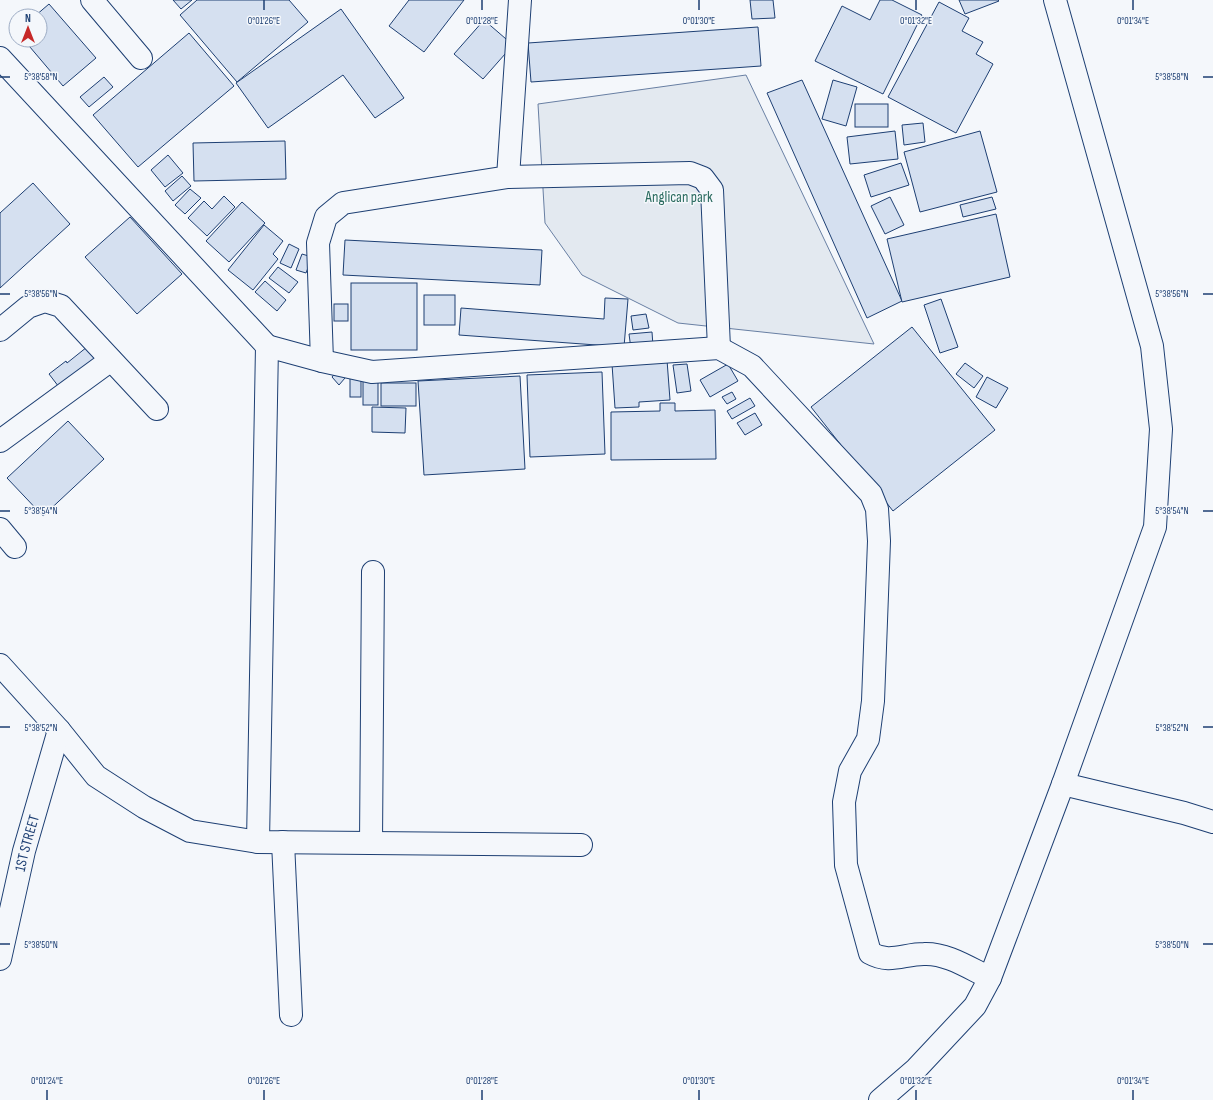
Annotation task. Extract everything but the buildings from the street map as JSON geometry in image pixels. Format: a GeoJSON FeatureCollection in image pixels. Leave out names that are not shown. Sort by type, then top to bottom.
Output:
{"type":"FeatureCollection","features":[{"type":"Feature","properties":{"kind":"street"},"geometry":{"type":"LineString","coordinates":[[92,0],[141,58]]}},
{"type":"Feature","properties":{"kind":"street"},"geometry":{"type":"LineString","coordinates":[[508,177],[520,0]]}},
{"type":"Feature","properties":{"kind":"street"},"geometry":{"type":"LineString","coordinates":[[880,1100],[916,1069],[975,1006],[990,978],[1063,784],[1156,527],[1161,429],[1152,346],[1054,0]]}},
{"type":"Feature","properties":{"kind":"street"},"geometry":{"type":"LineString","coordinates":[[0,58],[267,346],[322,361],[372,372],[719,348],[752,366],[871,494],[877,509],[879,542],[873,701],[868,739],[850,771],[844,802],[846,865],[870,953],[880,958],[888,959],[924,954],[946,957],[990,978]]}},
{"type":"Feature","properties":{"kind":"street"},"geometry":{"type":"LineString","coordinates":[[322,361],[318,243],[326,217],[343,203],[508,177],[690,173],[704,178],[712,190],[719,348]]}},
{"type":"Feature","properties":{"kind":"street"},"geometry":{"type":"LineString","coordinates":[[0,330],[28,307],[45,301],[62,306],[157,409]]}},
{"type":"Feature","properties":{"kind":"street"},"geometry":{"type":"LineString","coordinates":[[258,842],[267,346]]}},
{"type":"Feature","properties":{"kind":"street"},"geometry":{"type":"LineString","coordinates":[[0,441],[111,360]]}},
{"type":"Feature","properties":{"kind":"street"},"geometry":{"type":"LineString","coordinates":[[0,529],[15,547]]}},
{"type":"Feature","properties":{"kind":"street"},"geometry":{"type":"LineString","coordinates":[[371,843],[374,572]]}},
{"type":"Feature","properties":{"kind":"street"},"geometry":{"type":"LineString","coordinates":[[0,665],[59,730],[96,776],[144,807],[190,831],[258,842],[581,845]]}},
{"type":"Feature","properties":{"kind":"street","name":"1ST STREET"},"geometry":{"type":"LineString","coordinates":[[0,959],[24,851],[59,730]]}},
{"type":"Feature","properties":{"kind":"street"},"geometry":{"type":"LineString","coordinates":[[1063,784],[1184,813],[1213,822]]}},
{"type":"Feature","properties":{"kind":"street"},"geometry":{"type":"LineString","coordinates":[[283,842],[291,1015]]}},
{"type":"Feature","properties":{"kind":"green space","name":"Anglican park"},"geometry":{"type":"Polygon","coordinates":[[[746,75],[874,344],[678,323],[582,275],[545,223],[538,104],[746,75]]]}}]}
